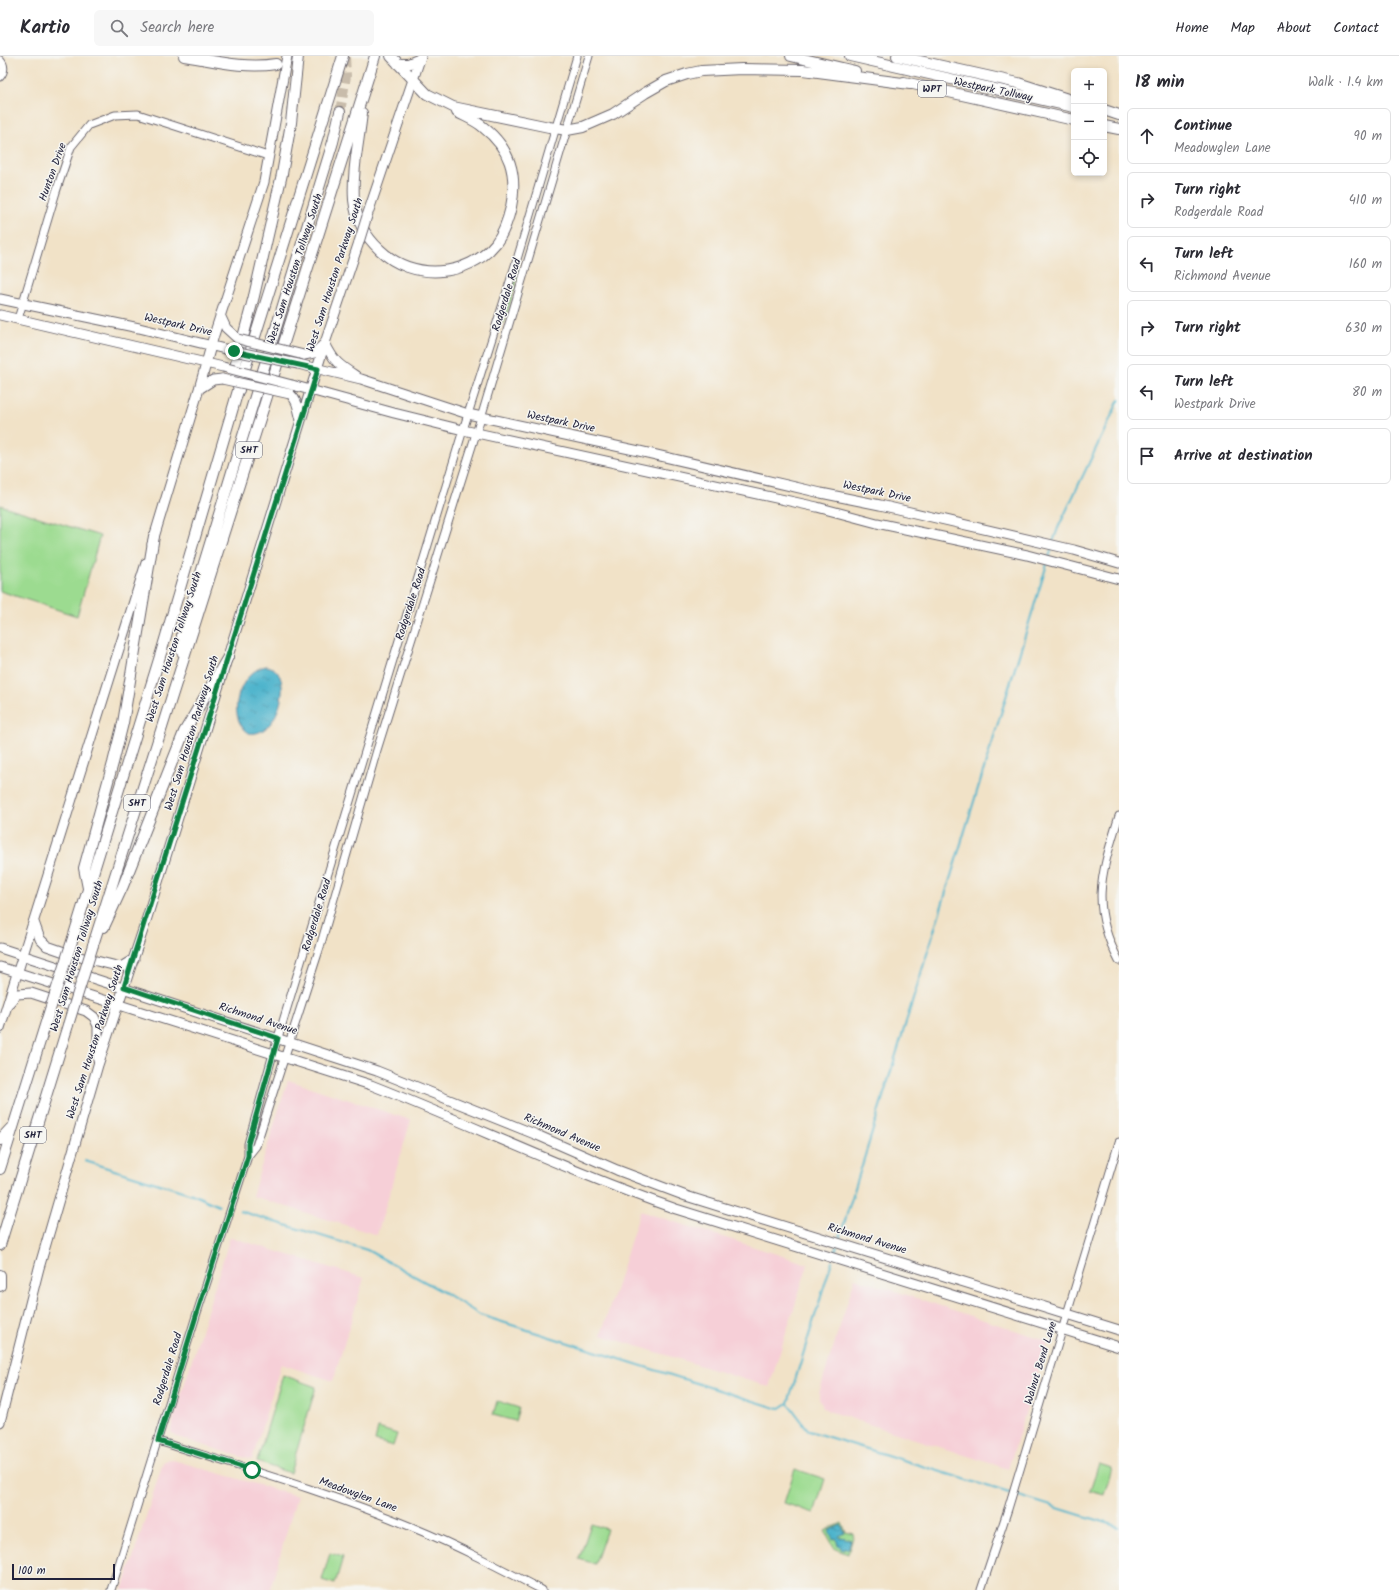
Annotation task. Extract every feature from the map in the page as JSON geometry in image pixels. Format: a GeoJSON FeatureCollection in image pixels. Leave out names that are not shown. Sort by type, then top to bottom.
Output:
{"type":"FeatureCollection","features":[{"type":"Feature","properties":{"kind":"highway"},"geometry":{"type":"LineString","coordinates":[[184,56],[246,66],[261,67],[276,64]]}},
{"type":"Feature","properties":{"kind":"highway"},"geometry":{"type":"LineString","coordinates":[[239,390],[234,371],[254,296],[282,174],[291,123],[298,56]]}},
{"type":"Feature","properties":{"kind":"highway","name":"West Sam Houston Tollway South"},"geometry":{"type":"LineString","coordinates":[[0,1169],[161,653],[239,390],[343,56]]}},
{"type":"Feature","properties":{"kind":"highway","name":"West Sam Houston Tollway South"},"geometry":{"type":"LineString","coordinates":[[0,1245],[182,662],[375,56]]}},
{"type":"Feature","properties":{"kind":"highway","name":"Westpark Tollway"},"geometry":{"type":"LineString","coordinates":[[791,56],[1071,119]]}},
{"type":"Feature","properties":{"kind":"highway","name":"Westpark Tollway"},"geometry":{"type":"LineString","coordinates":[[850,56],[1071,106]]}},
{"type":"Feature","properties":{"kind":"highway"},"geometry":{"type":"LineString","coordinates":[[897,56],[1018,83],[1071,100]]}},
{"type":"Feature","properties":{"kind":"highway"},"geometry":{"type":"LineString","coordinates":[[421,58],[399,64],[413,81],[427,94],[453,108],[567,130],[583,127],[613,114],[666,81],[701,71],[742,69],[803,70],[910,84]]}},
{"type":"Feature","properties":{"kind":"highway"},"geometry":{"type":"LineString","coordinates":[[365,89],[354,175],[354,201],[360,224],[372,242],[384,254],[399,264],[416,270],[431,272],[462,267],[479,258],[496,243],[508,224],[514,195],[514,173],[510,160],[503,147],[484,127],[457,113],[453,108]]}},
{"type":"Feature","properties":{"kind":"highway"},"geometry":{"type":"LineString","coordinates":[[1107,111],[1119,116]]}},
{"type":"Feature","properties":{"kind":"highway"},"geometry":{"type":"LineString","coordinates":[[182,662],[182,635],[333,142],[340,112]]}},
{"type":"Feature","properties":{"kind":"highway"},"geometry":{"type":"LineString","coordinates":[[1107,114],[1119,116]]}},
{"type":"Feature","properties":{"kind":"highway"},"geometry":{"type":"LineString","coordinates":[[1107,127],[1119,130]]}},
{"type":"Feature","properties":{"kind":"highway"},"geometry":{"type":"LineString","coordinates":[[88,888],[84,868],[123,723],[154,536]]}},
{"type":"Feature","properties":{"kind":"highway"},"geometry":{"type":"LineString","coordinates":[[94,945],[123,886],[184,732],[228,657]]}},
{"type":"Feature","properties":{"kind":"highway"},"geometry":{"type":"LineString","coordinates":[[0,1140],[14,1125]]}},
{"type":"Feature","properties":{"kind":"highway"},"geometry":{"type":"LineString","coordinates":[[0,1275],[0,1286]]}},
{"type":"Feature","properties":{"kind":"main road"},"geometry":{"type":"LineString","coordinates":[[0,1028],[154,536],[220,315],[264,182],[287,56]]}},
{"type":"Feature","properties":{"kind":"main road","name":"West Sam Houston Parkway South"},"geometry":{"type":"LineString","coordinates":[[0,1422],[39,1268],[98,1065],[134,959],[325,343],[421,58]]}},
{"type":"Feature","properties":{"kind":"main road","name":"Westpark Drive"},"geometry":{"type":"LineString","coordinates":[[0,298],[362,379],[468,414],[1037,541],[1119,563]]}},
{"type":"Feature","properties":{"kind":"main road"},"geometry":{"type":"LineString","coordinates":[[0,314],[292,384],[394,414],[817,507],[877,523],[1027,555],[1119,579]]}},
{"type":"Feature","properties":{"kind":"main road"},"geometry":{"type":"LineString","coordinates":[[220,315],[226,328],[238,338],[304,354],[314,353],[325,343],[336,362],[362,379]]}},
{"type":"Feature","properties":{"kind":"main road"},"geometry":{"type":"LineString","coordinates":[[199,389],[206,383],[213,380],[222,379],[290,394],[297,402],[301,420]]}},
{"type":"Feature","properties":{"kind":"main road"},"geometry":{"type":"LineString","coordinates":[[34,922],[40,939],[47,946],[76,956],[121,967],[134,959]]}},
{"type":"Feature","properties":{"kind":"main road","name":"Richmond Avenue"},"geometry":{"type":"LineString","coordinates":[[0,948],[124,987],[376,1071],[572,1150],[616,1170],[686,1196],[1119,1330]]}},
{"type":"Feature","properties":{"kind":"main road"},"geometry":{"type":"LineString","coordinates":[[0,967],[371,1086],[468,1124],[621,1189],[676,1209],[848,1264],[1119,1347]]}},
{"type":"Feature","properties":{"kind":"main road"},"geometry":{"type":"LineString","coordinates":[[7,1005],[18,994],[31,993],[86,1011],[94,1017],[98,1026],[98,1065]]}},
{"type":"Feature","properties":{"kind":"main road"},"geometry":{"type":"LineString","coordinates":[[371,1086],[376,1071]]}},
{"type":"Feature","properties":{"kind":"main road"},"geometry":{"type":"LineString","coordinates":[[468,1124],[474,1110]]}},
{"type":"Feature","properties":{"kind":"main road"},"geometry":{"type":"LineString","coordinates":[[566,1166],[572,1150]]}},
{"type":"Feature","properties":{"kind":"main road"},"geometry":{"type":"LineString","coordinates":[[676,1209],[686,1196]]}},
{"type":"Feature","properties":{"kind":"main road"},"geometry":{"type":"LineString","coordinates":[[765,1238],[770,1221]]}},
{"type":"Feature","properties":{"kind":"main road"},"geometry":{"type":"LineString","coordinates":[[963,1299],[968,1283]]}},
{"type":"Feature","properties":{"kind":"street","name":"Rodgerdale Road"},"geometry":{"type":"LineString","coordinates":[[111,1590],[188,1341],[248,1156],[248,1144],[273,1054],[463,430],[526,230],[577,56]]}},
{"type":"Feature","properties":{"kind":"street","name":"Rodgerdale Road"},"geometry":{"type":"LineString","coordinates":[[248,1156],[256,1146],[320,947],[377,750],[537,234],[589,56]]}},
{"type":"Feature","properties":{"kind":"street"},"geometry":{"type":"LineString","coordinates":[[0,60],[4,65],[4,70],[0,77]]}},
{"type":"Feature","properties":{"kind":"street","name":"Hunton Drive"},"geometry":{"type":"LineString","coordinates":[[18,319],[71,147],[89,125],[115,115],[138,114],[268,156]]}},
{"type":"Feature","properties":{"kind":"street"},"geometry":{"type":"LineString","coordinates":[[526,230],[537,234]]}},
{"type":"Feature","properties":{"kind":"street"},"geometry":{"type":"LineString","coordinates":[[426,554],[438,557]]}},
{"type":"Feature","properties":{"kind":"street"},"geometry":{"type":"LineString","coordinates":[[398,646],[409,649]]}},
{"type":"Feature","properties":{"kind":"street"},"geometry":{"type":"LineString","coordinates":[[367,747],[377,750]]}},
{"type":"Feature","properties":{"kind":"street"},"geometry":{"type":"LineString","coordinates":[[1119,816],[1116,839],[1102,878],[1100,894],[1103,925],[1119,961]]}},
{"type":"Feature","properties":{"kind":"street"},"geometry":{"type":"LineString","coordinates":[[341,830],[352,833]]}},
{"type":"Feature","properties":{"kind":"street"},"geometry":{"type":"LineString","coordinates":[[308,940],[320,947]]}},
{"type":"Feature","properties":{"kind":"street","name":"Walnut Bend Lane"},"geometry":{"type":"LineString","coordinates":[[981,1590],[1009,1506],[1119,1142]]}},
{"type":"Feature","properties":{"kind":"street","name":"Meadowglen Lane"},"geometry":{"type":"LineString","coordinates":[[158,1441],[293,1483],[414,1527],[458,1547],[542,1590]]}},
{"type":"Feature","properties":{"kind":"shaded area"},"geometry":{"type":"Polygon","coordinates":[[[288,1080],[411,1120],[377,1235],[252,1196],[288,1080]]]}},
{"type":"Feature","properties":{"kind":"shaded area"},"geometry":{"type":"Polygon","coordinates":[[[640,1211],[808,1264],[769,1387],[601,1335],[640,1211]]]}},
{"type":"Feature","properties":{"kind":"shaded area"},"geometry":{"type":"Polygon","coordinates":[[[230,1237],[364,1278],[333,1381],[281,1364],[252,1460],[177,1437],[171,1432],[230,1237]]]}},
{"type":"Feature","properties":{"kind":"shaded area"},"geometry":{"type":"Polygon","coordinates":[[[855,1278],[1048,1341],[1008,1469],[828,1411],[823,1407],[819,1399],[819,1393],[855,1278]]]}},
{"type":"Feature","properties":{"kind":"shaded area"},"geometry":{"type":"Polygon","coordinates":[[[170,1459],[297,1496],[270,1590],[123,1590],[163,1462],[170,1459]]]}},
{"type":"Feature","properties":{"kind":"green space"},"geometry":{"type":"Polygon","coordinates":[[[518,267],[520,268],[520,271],[504,324],[502,323],[504,309],[518,267]]]}},
{"type":"Feature","properties":{"kind":"green space"},"geometry":{"type":"Polygon","coordinates":[[[0,505],[100,536],[77,616],[0,591],[0,505]]]}},
{"type":"Feature","properties":{"kind":"green space"},"geometry":{"type":"Polygon","coordinates":[[[283,1375],[316,1387],[290,1473],[257,1462],[283,1375]]]}},
{"type":"Feature","properties":{"kind":"green space"},"geometry":{"type":"Polygon","coordinates":[[[497,1401],[519,1408],[515,1421],[493,1415],[497,1401]]]}},
{"type":"Feature","properties":{"kind":"green space"},"geometry":{"type":"Polygon","coordinates":[[[378,1428],[397,1434],[393,1446],[375,1441],[378,1428]]]}},
{"type":"Feature","properties":{"kind":"green space"},"geometry":{"type":"Polygon","coordinates":[[[1099,1464],[1112,1468],[1104,1495],[1090,1491],[1099,1464]]]}},
{"type":"Feature","properties":{"kind":"green space"},"geometry":{"type":"Polygon","coordinates":[[[795,1469],[825,1479],[814,1513],[784,1503],[795,1469]]]}},
{"type":"Feature","properties":{"kind":"green space"},"geometry":{"type":"Polygon","coordinates":[[[842,1523],[846,1532],[854,1534],[848,1554],[835,1549],[825,1531],[842,1523]]]}},
{"type":"Feature","properties":{"kind":"green space"},"geometry":{"type":"Polygon","coordinates":[[[591,1524],[607,1529],[595,1564],[579,1559],[591,1524]]]}},
{"type":"Feature","properties":{"kind":"green space"},"geometry":{"type":"Polygon","coordinates":[[[330,1553],[343,1557],[335,1584],[322,1580],[330,1553]]]}},
{"type":"Feature","properties":{"kind":"water"},"geometry":{"type":"Polygon","coordinates":[[[266,666],[275,670],[281,679],[282,690],[280,703],[276,715],[269,725],[260,732],[249,733],[241,726],[237,716],[238,695],[249,676],[266,666]]]}},
{"type":"Feature","properties":{"kind":"water"},"geometry":{"type":"Polygon","coordinates":[[[841,1525],[845,1533],[839,1536],[840,1538],[842,1537],[851,1540],[848,1549],[845,1548],[844,1550],[838,1546],[836,1538],[833,1539],[829,1531],[841,1525]]]}},
{"type":"Feature","properties":{"kind":"waterway"},"geometry":{"type":"LineString","coordinates":[[1053,542],[1058,528],[1119,400]]}},
{"type":"Feature","properties":{"kind":"waterway"},"geometry":{"type":"LineString","coordinates":[[1049,557],[1052,548]]}},
{"type":"Feature","properties":{"kind":"waterway"},"geometry":{"type":"LineString","coordinates":[[839,1240],[1047,564]]}},
{"type":"Feature","properties":{"kind":"waterway"},"geometry":{"type":"LineString","coordinates":[[85,1161],[192,1194],[219,1206]]}},
{"type":"Feature","properties":{"kind":"waterway"},"geometry":{"type":"LineString","coordinates":[[240,1211],[367,1250],[445,1293],[480,1315],[779,1409],[788,1403],[832,1261]]}},
{"type":"Feature","properties":{"kind":"waterway"},"geometry":{"type":"LineString","coordinates":[[834,1255],[837,1246]]}},
{"type":"Feature","properties":{"kind":"waterway"},"geometry":{"type":"LineString","coordinates":[[788,1403],[809,1431],[1119,1527]]}},
{"type":"Feature","properties":{"kind":"tunnel"},"geometry":{"type":"LineString","coordinates":[[340,112],[346,76],[345,56]]}},
{"type":"Feature","properties":{"kind":"route"},"geometry":{"type":"LineString","coordinates":[[234,351],[318,369],[124,987],[278,1038],[248,1144],[248,1156],[166,1410],[158,1441],[252,1470]]}}]}
